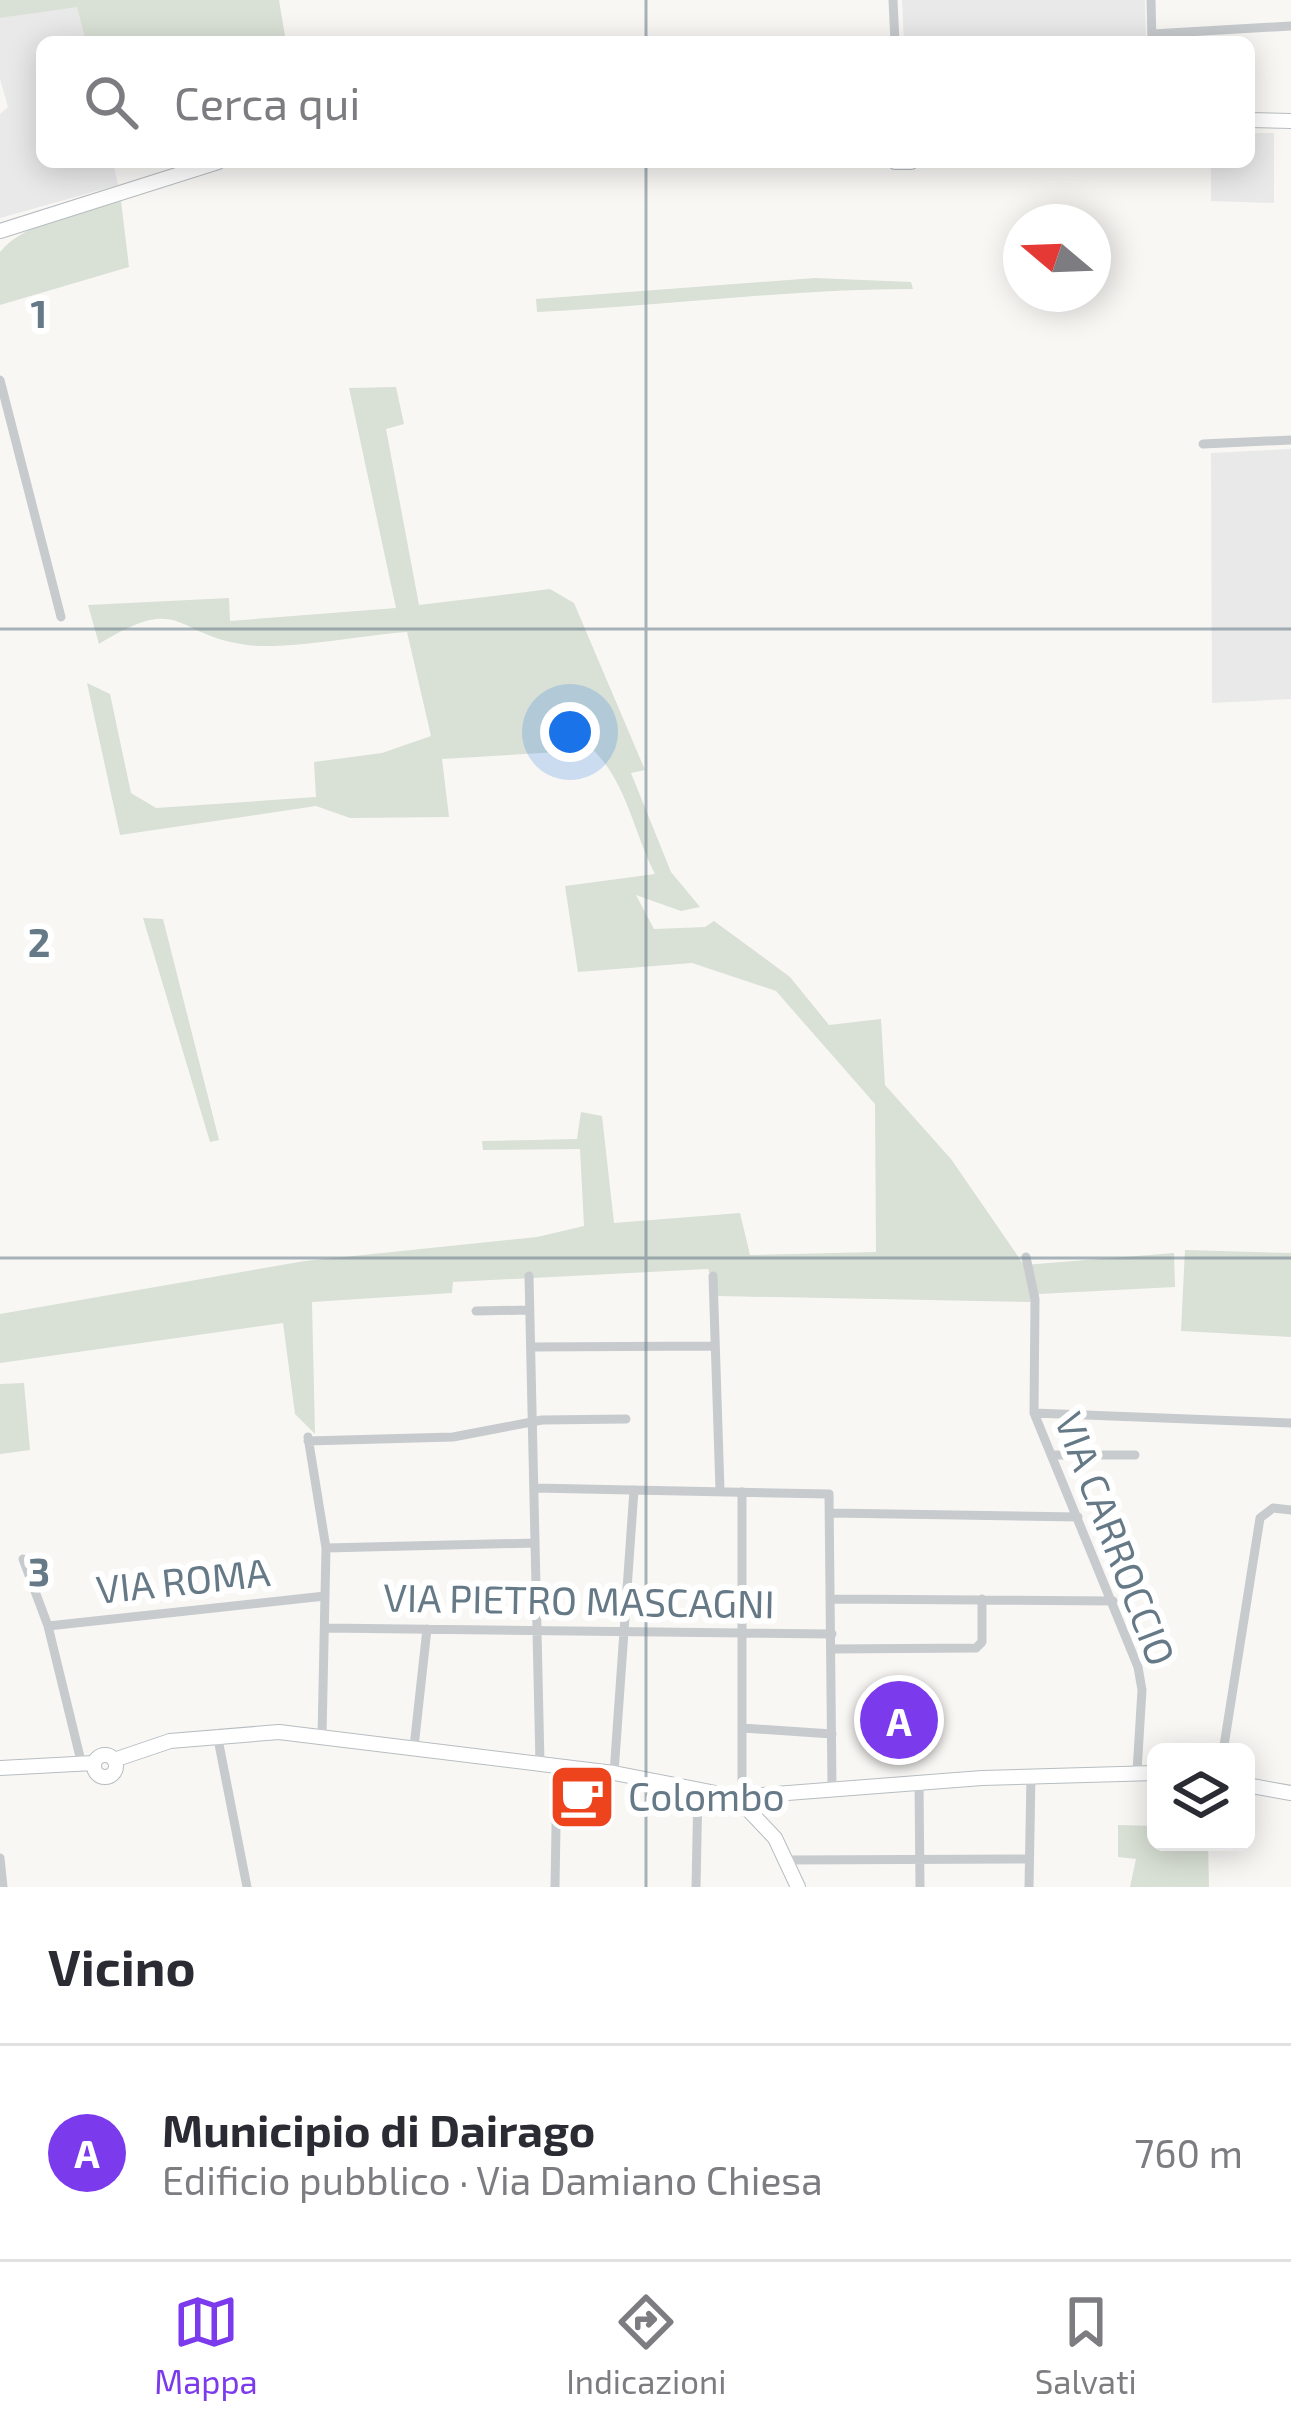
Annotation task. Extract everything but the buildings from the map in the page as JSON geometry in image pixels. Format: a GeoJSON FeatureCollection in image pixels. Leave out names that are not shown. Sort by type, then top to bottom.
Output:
{"type":"FeatureCollection","features":[{"type":"Feature","properties":{"kind":"street"},"geometry":{"type":"LineString","coordinates":[[893,0],[895,36]]}},
{"type":"Feature","properties":{"kind":"street"},"geometry":{"type":"LineString","coordinates":[[1151,0],[1152,36]]}},
{"type":"Feature","properties":{"kind":"street"},"geometry":{"type":"LineString","coordinates":[[1175,36],[1291,26]]}},
{"type":"Feature","properties":{"kind":"street"},"geometry":{"type":"LineString","coordinates":[[1255,120],[1291,121]]}},
{"type":"Feature","properties":{"kind":"street"},"geometry":{"type":"LineString","coordinates":[[0,231],[199,168]]}},
{"type":"Feature","properties":{"kind":"street"},"geometry":{"type":"LineString","coordinates":[[0,380],[61,617]]}},
{"type":"Feature","properties":{"kind":"street"},"geometry":{"type":"LineString","coordinates":[[1204,444],[1291,440]]}},
{"type":"Feature","properties":{"kind":"street","name":"VIA CARROCCIO"},"geometry":{"type":"LineString","coordinates":[[1026,1257],[1035,1299],[1030,1370],[1034,1413],[1113,1601],[1142,1690],[1138,1771]]}},
{"type":"Feature","properties":{"kind":"street"},"geometry":{"type":"LineString","coordinates":[[529,1276],[540,1764]]}},
{"type":"Feature","properties":{"kind":"street"},"geometry":{"type":"LineString","coordinates":[[713,1276],[720,1490]]}},
{"type":"Feature","properties":{"kind":"street"},"geometry":{"type":"LineString","coordinates":[[476,1311],[530,1310]]}},
{"type":"Feature","properties":{"kind":"street"},"geometry":{"type":"LineString","coordinates":[[531,1347],[716,1346]]}},
{"type":"Feature","properties":{"kind":"street"},"geometry":{"type":"LineString","coordinates":[[1034,1413],[1291,1423]]}},
{"type":"Feature","properties":{"kind":"street"},"geometry":{"type":"LineString","coordinates":[[322,1736],[326,1548],[308,1439],[453,1437],[533,1422],[626,1419]]}},
{"type":"Feature","properties":{"kind":"street"},"geometry":{"type":"LineString","coordinates":[[1054,1455],[1135,1455]]}},
{"type":"Feature","properties":{"kind":"street"},"geometry":{"type":"LineString","coordinates":[[534,1488],[829,1494],[832,1788]]}},
{"type":"Feature","properties":{"kind":"street"},"geometry":{"type":"LineString","coordinates":[[614,1773],[634,1490]]}},
{"type":"Feature","properties":{"kind":"street"},"geometry":{"type":"LineString","coordinates":[[736,1797],[742,1786],[742,1492]]}},
{"type":"Feature","properties":{"kind":"street"},"geometry":{"type":"LineString","coordinates":[[1224,1743],[1260,1518],[1266,1510],[1291,1510]]}},
{"type":"Feature","properties":{"kind":"street"},"geometry":{"type":"LineString","coordinates":[[831,1513],[1078,1517]]}},
{"type":"Feature","properties":{"kind":"street"},"geometry":{"type":"LineString","coordinates":[[326,1548],[536,1544]]}},
{"type":"Feature","properties":{"kind":"street","name":"VIA ROMA"},"geometry":{"type":"LineString","coordinates":[[23,1559],[48,1626],[87,1762]]}},
{"type":"Feature","properties":{"kind":"street","name":"VIA ROMA"},"geometry":{"type":"LineString","coordinates":[[48,1626],[326,1596]]}},
{"type":"Feature","properties":{"kind":"street"},"geometry":{"type":"LineString","coordinates":[[832,1599],[1113,1601]]}},
{"type":"Feature","properties":{"kind":"street"},"geometry":{"type":"LineString","coordinates":[[832,1649],[976,1648],[982,1642],[982,1599]]}},
{"type":"Feature","properties":{"kind":"street","name":"VIA PIETRO MASCAGNI"},"geometry":{"type":"LineString","coordinates":[[326,1628],[832,1634]]}},
{"type":"Feature","properties":{"kind":"street"},"geometry":{"type":"LineString","coordinates":[[414,1747],[428,1629]]}},
{"type":"Feature","properties":{"kind":"street"},"geometry":{"type":"LineString","coordinates":[[742,1728],[832,1734]]}},
{"type":"Feature","properties":{"kind":"street"},"geometry":{"type":"LineString","coordinates":[[0,1768],[87,1762],[107,1777],[115,1770],[114,1760],[170,1742],[217,1734],[322,1736],[414,1747],[614,1773],[736,1797],[1031,1775],[1147,1772]]}},
{"type":"Feature","properties":{"kind":"street"},"geometry":{"type":"LineString","coordinates":[[217,1734],[247,1887]]}},
{"type":"Feature","properties":{"kind":"street"},"geometry":{"type":"LineString","coordinates":[[555,1887],[557,1767]]}},
{"type":"Feature","properties":{"kind":"street"},"geometry":{"type":"LineString","coordinates":[[1029,1887],[1031,1775]]}},
{"type":"Feature","properties":{"kind":"street"},"geometry":{"type":"LineString","coordinates":[[919,1782],[920,1887]]}},
{"type":"Feature","properties":{"kind":"street"},"geometry":{"type":"LineString","coordinates":[[1255,1787],[1291,1793]]}},
{"type":"Feature","properties":{"kind":"street"},"geometry":{"type":"LineString","coordinates":[[696,1887],[698,1788]]}},
{"type":"Feature","properties":{"kind":"street"},"geometry":{"type":"LineString","coordinates":[[736,1797],[788,1860],[798,1887]]}},
{"type":"Feature","properties":{"kind":"street"},"geometry":{"type":"LineString","coordinates":[[0,1858],[3,1887]]}},
{"type":"Feature","properties":{"kind":"street"},"geometry":{"type":"LineString","coordinates":[[788,1860],[1028,1858]]}},
{"type":"Feature","properties":{"kind":"shaded area"},"geometry":{"type":"Polygon","coordinates":[[[0,0],[279,0],[285,36],[84,36],[77,7],[0,18],[0,0]]]}},
{"type":"Feature","properties":{"kind":"shaded area"},"geometry":{"type":"Polygon","coordinates":[[[902,0],[1145,0],[1146,36],[904,36],[902,0]]]}},
{"type":"Feature","properties":{"kind":"shaded area"},"geometry":{"type":"Polygon","coordinates":[[[77,6],[84,36],[36,36],[36,168],[114,168],[118,185],[0,218],[0,114],[8,107],[0,79],[0,18],[77,6]]]}},
{"type":"Feature","properties":{"kind":"shaded area"},"geometry":{"type":"Polygon","coordinates":[[[1255,133],[1274,133],[1274,203],[1211,201],[1211,168],[1255,168],[1255,133]]]}},
{"type":"Feature","properties":{"kind":"shaded area"},"geometry":{"type":"Polygon","coordinates":[[[121,201],[129,267],[0,305],[0,252],[11,241],[56,219],[121,201]]]}},
{"type":"Feature","properties":{"kind":"shaded area"},"geometry":{"type":"Polygon","coordinates":[[[815,278],[911,282],[913,289],[537,312],[536,299],[815,278]]]}},
{"type":"Feature","properties":{"kind":"shaded area"},"geometry":{"type":"Polygon","coordinates":[[[396,387],[404,424],[386,429],[419,605],[550,589],[574,603],[645,770],[631,773],[671,872],[700,907],[681,911],[636,895],[654,929],[705,927],[714,921],[790,977],[829,1025],[881,1019],[885,1085],[951,1159],[1024,1265],[1174,1253],[1175,1287],[1038,1294],[1031,1302],[718,1296],[708,1269],[453,1282],[452,1293],[312,1302],[315,1434],[295,1414],[283,1323],[0,1363],[0,1314],[305,1261],[537,1237],[584,1226],[580,1149],[483,1150],[482,1141],[577,1139],[581,1112],[602,1116],[614,1223],[740,1213],[750,1255],[876,1252],[875,1104],[776,991],[692,963],[578,972],[565,886],[655,874],[622,792],[593,750],[442,759],[449,817],[350,818],[316,806],[120,835],[87,683],[110,694],[131,793],[156,808],[316,797],[314,762],[382,753],[431,736],[407,632],[264,646],[223,640],[163,619],[126,629],[99,644],[88,605],[229,598],[230,621],[396,608],[349,388],[396,387]]]}},
{"type":"Feature","properties":{"kind":"shaded area"},"geometry":{"type":"Polygon","coordinates":[[[1291,449],[1291,699],[1212,703],[1211,453],[1291,449]]]}},
{"type":"Feature","properties":{"kind":"shaded area"},"geometry":{"type":"Polygon","coordinates":[[[143,918],[163,919],[219,1140],[210,1142],[143,918]]]}},
{"type":"Feature","properties":{"kind":"shaded area"},"geometry":{"type":"Polygon","coordinates":[[[1185,1250],[1291,1253],[1291,1337],[1181,1331],[1185,1250]]]}},
{"type":"Feature","properties":{"kind":"shaded area"},"geometry":{"type":"Polygon","coordinates":[[[24,1383],[30,1450],[0,1454],[0,1384],[24,1383]]]}},
{"type":"Feature","properties":{"kind":"shaded area"},"geometry":{"type":"Polygon","coordinates":[[[1118,1825],[1147,1826],[1147,1851],[1208,1851],[1209,1887],[1130,1887],[1136,1859],[1118,1857],[1118,1825]]]}},
{"type":"Feature","properties":{"kind":"place","name":"Municipio di Dairago"},"geometry":{"type":"Point","coordinates":[899,1720]}},
{"type":"Feature","properties":{"kind":"place","name":"Colombo"},"geometry":{"type":"Point","coordinates":[582,1797]}}]}
